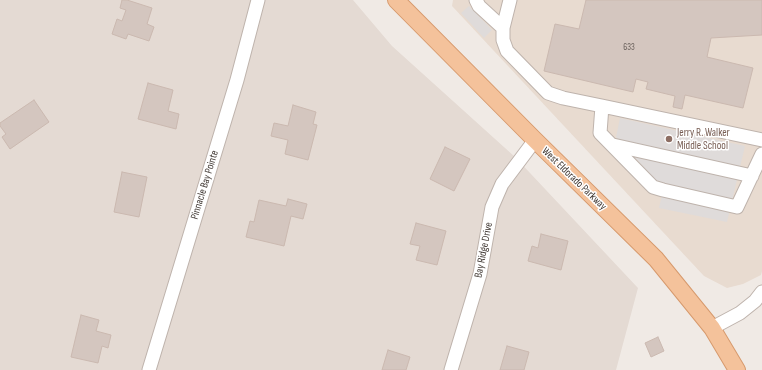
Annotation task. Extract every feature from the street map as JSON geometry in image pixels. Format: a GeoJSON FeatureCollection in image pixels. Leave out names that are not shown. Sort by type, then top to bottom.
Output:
{"type":"FeatureCollection","features":[{"type":"Feature","properties":{"kind":"main road","name":"West Eldorado Parkway"},"geometry":{"type":"LineString","coordinates":[[396,0],[656,259],[712,328],[737,370]]}},
{"type":"Feature","properties":{"kind":"street","name":"Pinnacle Bay Pointe"},"geometry":{"type":"LineString","coordinates":[[149,370],[237,80],[258,0]]}},
{"type":"Feature","properties":{"kind":"street"},"geometry":{"type":"LineString","coordinates":[[476,0],[479,6],[503,28]]}},
{"type":"Feature","properties":{"kind":"street"},"geometry":{"type":"LineString","coordinates":[[510,0],[503,28],[503,40],[507,51],[548,93],[564,98],[762,140]]}},
{"type":"Feature","properties":{"kind":"street"},"geometry":{"type":"LineString","coordinates":[[602,106],[600,133],[653,187],[737,207],[762,154]]}},
{"type":"Feature","properties":{"kind":"street","name":"Bay Ridge Drive"},"geometry":{"type":"LineString","coordinates":[[451,370],[480,274],[492,207],[502,184],[535,140]]}},
{"type":"Feature","properties":{"kind":"street"},"geometry":{"type":"LineString","coordinates":[[613,145],[752,176]]}},
{"type":"Feature","properties":{"kind":"street"},"geometry":{"type":"LineString","coordinates":[[712,328],[740,313],[755,301],[762,292]]}},
{"type":"Feature","properties":{"kind":"shaded area"},"geometry":{"type":"Polygon","coordinates":[[[0,0],[353,0],[392,46],[515,157],[638,288],[616,370],[0,370],[0,0]]]}},
{"type":"Feature","properties":{"kind":"shaded area","name":"Jerry R. Walker Middle School"},"geometry":{"type":"Polygon","coordinates":[[[453,0],[762,0],[761,275],[743,284],[727,288],[704,276],[452,6],[453,0]]]}},
{"type":"Feature","properties":{"kind":"shaded area"},"geometry":{"type":"Polygon","coordinates":[[[469,6],[492,30],[484,38],[461,13],[469,6]]]}},
{"type":"Feature","properties":{"kind":"shaded area"},"geometry":{"type":"Polygon","coordinates":[[[620,118],[745,146],[727,222],[659,208],[664,185],[658,183],[616,137],[620,118]]]}},
{"type":"Feature","properties":{"kind":"building"},"geometry":{"type":"Polygon","coordinates":[[[122,0],[127,0],[152,8],[147,24],[154,27],[149,41],[128,34],[126,39],[112,34],[117,19],[122,21],[126,10],[120,8],[122,0]]]}},
{"type":"Feature","properties":{"kind":"building","name":"Jerry R. Walker Middle School"},"geometry":{"type":"Polygon","coordinates":[[[586,0],[762,0],[762,35],[711,38],[707,57],[753,68],[743,108],[685,95],[682,109],[673,107],[675,96],[646,89],[648,82],[636,79],[633,92],[544,71],[555,24],[579,29],[586,0]]]}},
{"type":"Feature","properties":{"kind":"building"},"geometry":{"type":"Polygon","coordinates":[[[148,83],[173,90],[168,111],[179,114],[176,129],[138,119],[148,83]]]}},
{"type":"Feature","properties":{"kind":"building"},"geometry":{"type":"Polygon","coordinates":[[[34,100],[49,122],[10,149],[2,137],[6,134],[0,126],[0,123],[34,100]]]}},
{"type":"Feature","properties":{"kind":"building"},"geometry":{"type":"Polygon","coordinates":[[[293,105],[316,112],[313,124],[317,125],[308,160],[285,154],[288,140],[271,136],[274,123],[288,126],[293,105]]]}},
{"type":"Feature","properties":{"kind":"building"},"geometry":{"type":"Polygon","coordinates":[[[445,147],[470,159],[454,191],[430,179],[445,147]]]}},
{"type":"Feature","properties":{"kind":"building"},"geometry":{"type":"Polygon","coordinates":[[[122,172],[147,177],[139,217],[114,212],[122,172]]]}},
{"type":"Feature","properties":{"kind":"building"},"geometry":{"type":"Polygon","coordinates":[[[288,199],[307,204],[303,219],[291,216],[284,246],[246,237],[250,221],[254,222],[259,200],[286,206],[288,199]]]}},
{"type":"Feature","properties":{"kind":"building"},"geometry":{"type":"Polygon","coordinates":[[[416,223],[446,231],[437,265],[416,260],[420,246],[410,244],[416,223]]]}},
{"type":"Feature","properties":{"kind":"building"},"geometry":{"type":"Polygon","coordinates":[[[541,234],[568,241],[561,270],[528,261],[532,246],[538,248],[541,234]]]}},
{"type":"Feature","properties":{"kind":"building"},"geometry":{"type":"Polygon","coordinates":[[[81,315],[99,320],[96,331],[111,335],[108,348],[102,346],[98,363],[71,357],[81,315]]]}},
{"type":"Feature","properties":{"kind":"building"},"geometry":{"type":"Polygon","coordinates":[[[658,337],[664,351],[651,357],[645,343],[658,337]]]}},
{"type":"Feature","properties":{"kind":"building"},"geometry":{"type":"Polygon","coordinates":[[[507,346],[529,352],[524,370],[500,370],[507,346]]]}},
{"type":"Feature","properties":{"kind":"building"},"geometry":{"type":"Polygon","coordinates":[[[388,350],[410,357],[406,370],[382,370],[388,350]]]}},
{"type":"Feature","properties":{"kind":"place","name":"Jerry R. Walker Middle School"},"geometry":{"type":"Point","coordinates":[669,139]}}]}
